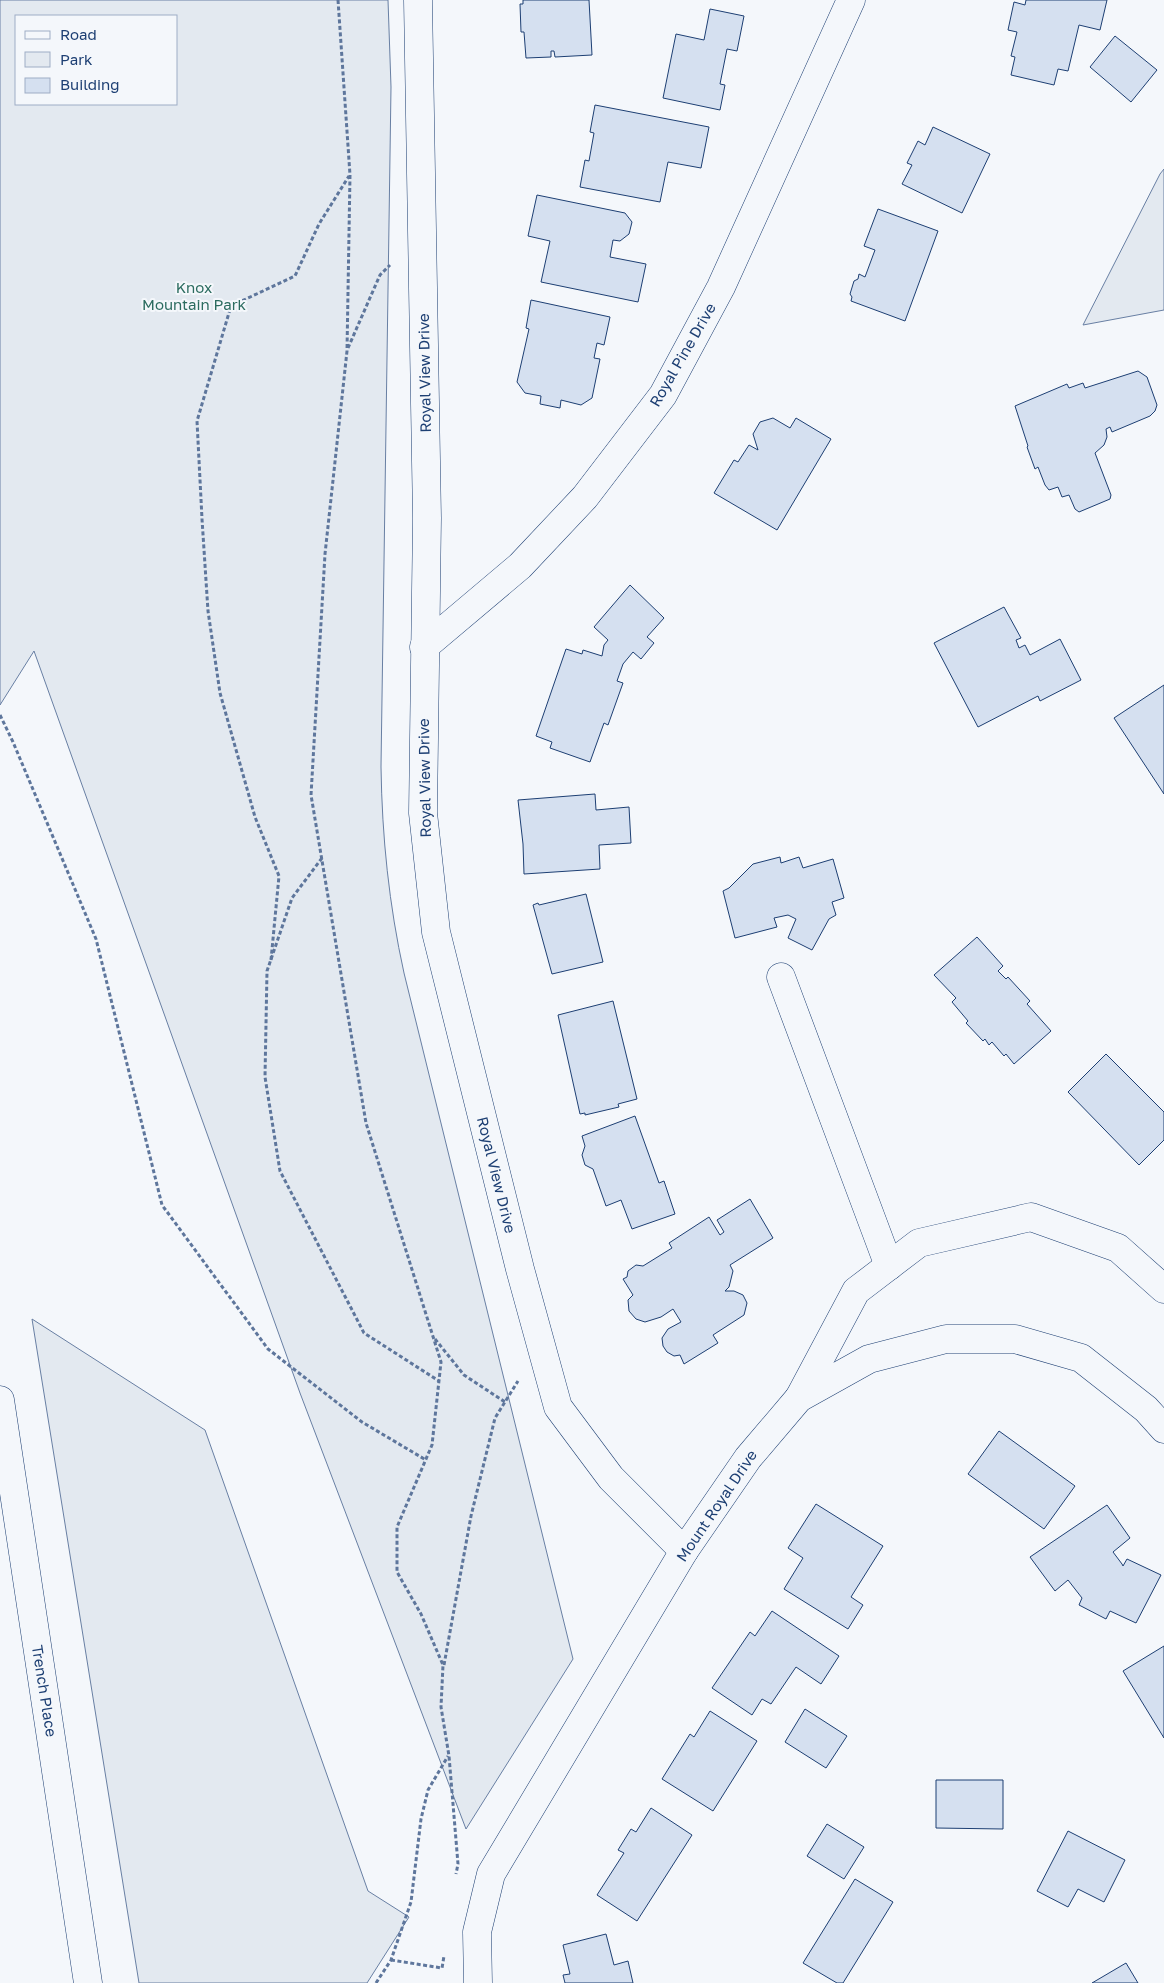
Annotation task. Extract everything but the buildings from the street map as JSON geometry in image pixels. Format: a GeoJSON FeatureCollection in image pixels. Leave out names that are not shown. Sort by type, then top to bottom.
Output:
{"type":"FeatureCollection","features":[{"type":"Feature","properties":{"kind":"street","name":"Royal View Drive"},"geometry":{"type":"LineString","coordinates":[[418,0],[427,518],[423,813],[436,932],[517,1260],[558,1408],[611,1478],[684,1551]]}},
{"type":"Feature","properties":{"kind":"street","name":"Royal Pine Drive"},"geometry":{"type":"LineString","coordinates":[[424,647],[520,566],[586,497],[662,395],[721,286],[851,0]]}},
{"type":"Feature","properties":{"kind":"street"},"geometry":{"type":"LineString","coordinates":[[781,977],[889,1266]]}},
{"type":"Feature","properties":{"kind":"street"},"geometry":{"type":"LineString","coordinates":[[799,1398],[856,1291],[919,1243],[1031,1217],[1118,1248],[1164,1289]]}},
{"type":"Feature","properties":{"kind":"street","name":"Mount Royal Drive"},"geometry":{"type":"LineString","coordinates":[[478,1983],[477,1932],[491,1874],[684,1551],[748,1458],[799,1398],[869,1359],[946,1339],[1014,1339],[1081,1358],[1146,1408],[1164,1429]]}},
{"type":"Feature","properties":{"kind":"street","name":"Trench Place"},"geometry":{"type":"LineString","coordinates":[[0,1400],[88,1983]]}},
{"type":"Feature","properties":{"kind":"path"},"geometry":{"type":"LineString","coordinates":[[338,0],[350,174],[347,351],[325,554],[311,795],[366,1122],[441,1362],[432,1446],[397,1527],[397,1572],[421,1614],[443,1666]]}},
{"type":"Feature","properties":{"kind":"path"},"geometry":{"type":"LineString","coordinates":[[271,960],[279,876],[255,817],[220,693],[208,611],[197,421],[231,306],[295,276],[319,224],[350,174]]}},
{"type":"Feature","properties":{"kind":"path"},"geometry":{"type":"LineString","coordinates":[[347,351],[380,275],[422,233]]}},
{"type":"Feature","properties":{"kind":"path"},"geometry":{"type":"LineString","coordinates":[[0,715],[96,939],[162,1205],[268,1349],[362,1422],[426,1460]]}},
{"type":"Feature","properties":{"kind":"path"},"geometry":{"type":"LineString","coordinates":[[322,858],[292,898],[267,971],[265,1077],[280,1171],[364,1333],[439,1381]]}},
{"type":"Feature","properties":{"kind":"path"},"geometry":{"type":"LineString","coordinates":[[433,1336],[464,1375],[505,1402]]}},
{"type":"Feature","properties":{"kind":"path"},"geometry":{"type":"LineString","coordinates":[[455,1884],[458,1864],[449,1756],[441,1707],[443,1666],[471,1516],[495,1418],[541,1344]]}},
{"type":"Feature","properties":{"kind":"path"},"geometry":{"type":"LineString","coordinates":[[376,1983],[391,1960],[410,1902],[421,1819],[428,1790],[449,1756]]}},
{"type":"Feature","properties":{"kind":"path"},"geometry":{"type":"LineString","coordinates":[[391,1960],[442,1968],[445,1950]]}},
{"type":"Feature","properties":{"kind":"green space","name":"Knox Mountain Park"},"geometry":{"type":"Polygon","coordinates":[[[0,0],[388,0],[391,87],[381,767],[387,871],[404,973],[573,1659],[466,1829],[300,1393],[34,651],[0,705],[0,0]]]}},
{"type":"Feature","properties":{"kind":"green space"},"geometry":{"type":"Polygon","coordinates":[[[1164,169],[1164,310],[1083,325],[1160,174],[1164,169]]]}},
{"type":"Feature","properties":{"kind":"green space"},"geometry":{"type":"Polygon","coordinates":[[[32,1319],[205,1430],[368,1891],[409,1917],[367,1983],[139,1983],[32,1319]]]}}]}
